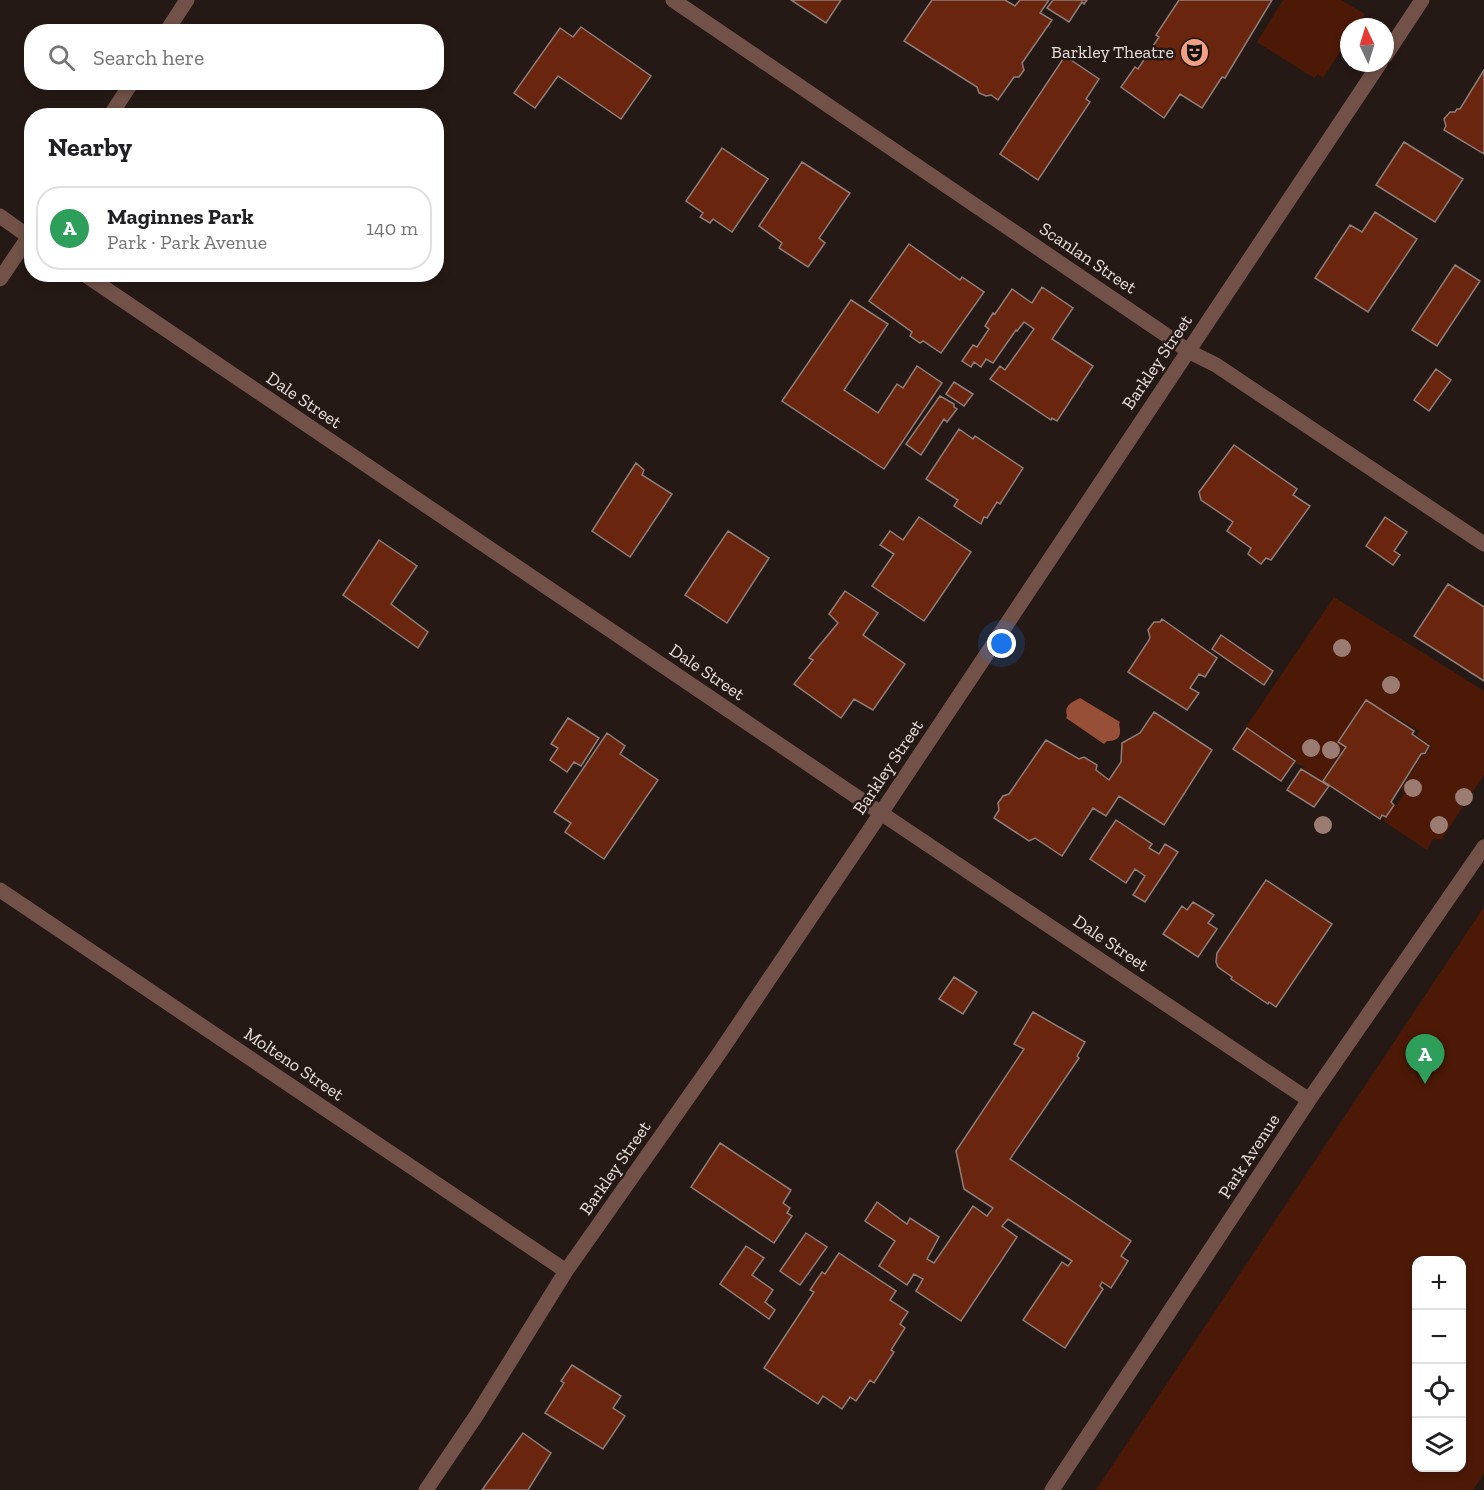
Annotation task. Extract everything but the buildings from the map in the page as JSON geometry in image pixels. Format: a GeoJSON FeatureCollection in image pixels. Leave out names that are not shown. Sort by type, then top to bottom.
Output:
{"type":"FeatureCollection","features":[{"type":"Feature","properties":{"kind":"street"},"geometry":{"type":"LineString","coordinates":[[171,24],[187,0]]}},
{"type":"Feature","properties":{"kind":"street","name":"Scanlan Street"},"geometry":{"type":"LineString","coordinates":[[673,0],[1188,351],[1216,365],[1484,544]]}},
{"type":"Feature","properties":{"kind":"street"},"geometry":{"type":"LineString","coordinates":[[1394,42],[1422,0]]}},
{"type":"Feature","properties":{"kind":"street","name":"Barkley Street"},"geometry":{"type":"LineString","coordinates":[[426,1490],[478,1413],[566,1271],[718,1055],[1374,72]]}},
{"type":"Feature","properties":{"kind":"street"},"geometry":{"type":"LineString","coordinates":[[115,108],[127,90]]}},
{"type":"Feature","properties":{"kind":"street"},"geometry":{"type":"LineString","coordinates":[[0,216],[24,232]]}},
{"type":"Feature","properties":{"kind":"street"},"geometry":{"type":"LineString","coordinates":[[0,279],[24,245]]}},
{"type":"Feature","properties":{"kind":"street","name":"Dale Street"},"geometry":{"type":"LineString","coordinates":[[96,282],[1309,1100]]}},
{"type":"Feature","properties":{"kind":"street","name":"Park Avenue"},"geometry":{"type":"LineString","coordinates":[[1052,1490],[1309,1100],[1484,847]]}},
{"type":"Feature","properties":{"kind":"street","name":"Molteno Street"},"geometry":{"type":"LineString","coordinates":[[0,890],[566,1271]]}},
{"type":"Feature","properties":{"kind":"shaded area"},"geometry":{"type":"Polygon","coordinates":[[[1283,0],[1341,0],[1365,14],[1362,18],[1340,18],[1340,52],[1323,78],[1318,74],[1314,78],[1257,42],[1283,0]]]}},
{"type":"Feature","properties":{"kind":"shaded area"},"geometry":{"type":"Polygon","coordinates":[[[1334,597],[1484,691],[1484,775],[1441,840],[1434,838],[1427,850],[1383,821],[1405,793],[1401,789],[1422,756],[1429,751],[1431,746],[1416,735],[1420,731],[1365,700],[1337,742],[1344,747],[1322,781],[1303,769],[1305,767],[1295,763],[1296,760],[1246,727],[1334,597]]]}},
{"type":"Feature","properties":{"kind":"shaded area"},"geometry":{"type":"Polygon","coordinates":[[[1080,698],[1120,722],[1120,735],[1117,739],[1104,744],[1066,718],[1068,707],[1080,698]]]}},
{"type":"Feature","properties":{"kind":"shaded area"},"geometry":{"type":"Polygon","coordinates":[[[1484,907],[1484,1474],[1473,1490],[1096,1490],[1484,907]]]}},
{"type":"Feature","properties":{"kind":"place","name":"Barkley Theatre"},"geometry":{"type":"Point","coordinates":[1195,52]}},
{"type":"Feature","properties":{"kind":"place","name":"Maginnes Park"},"geometry":{"type":"Point","coordinates":[1425,1084]}}]}
